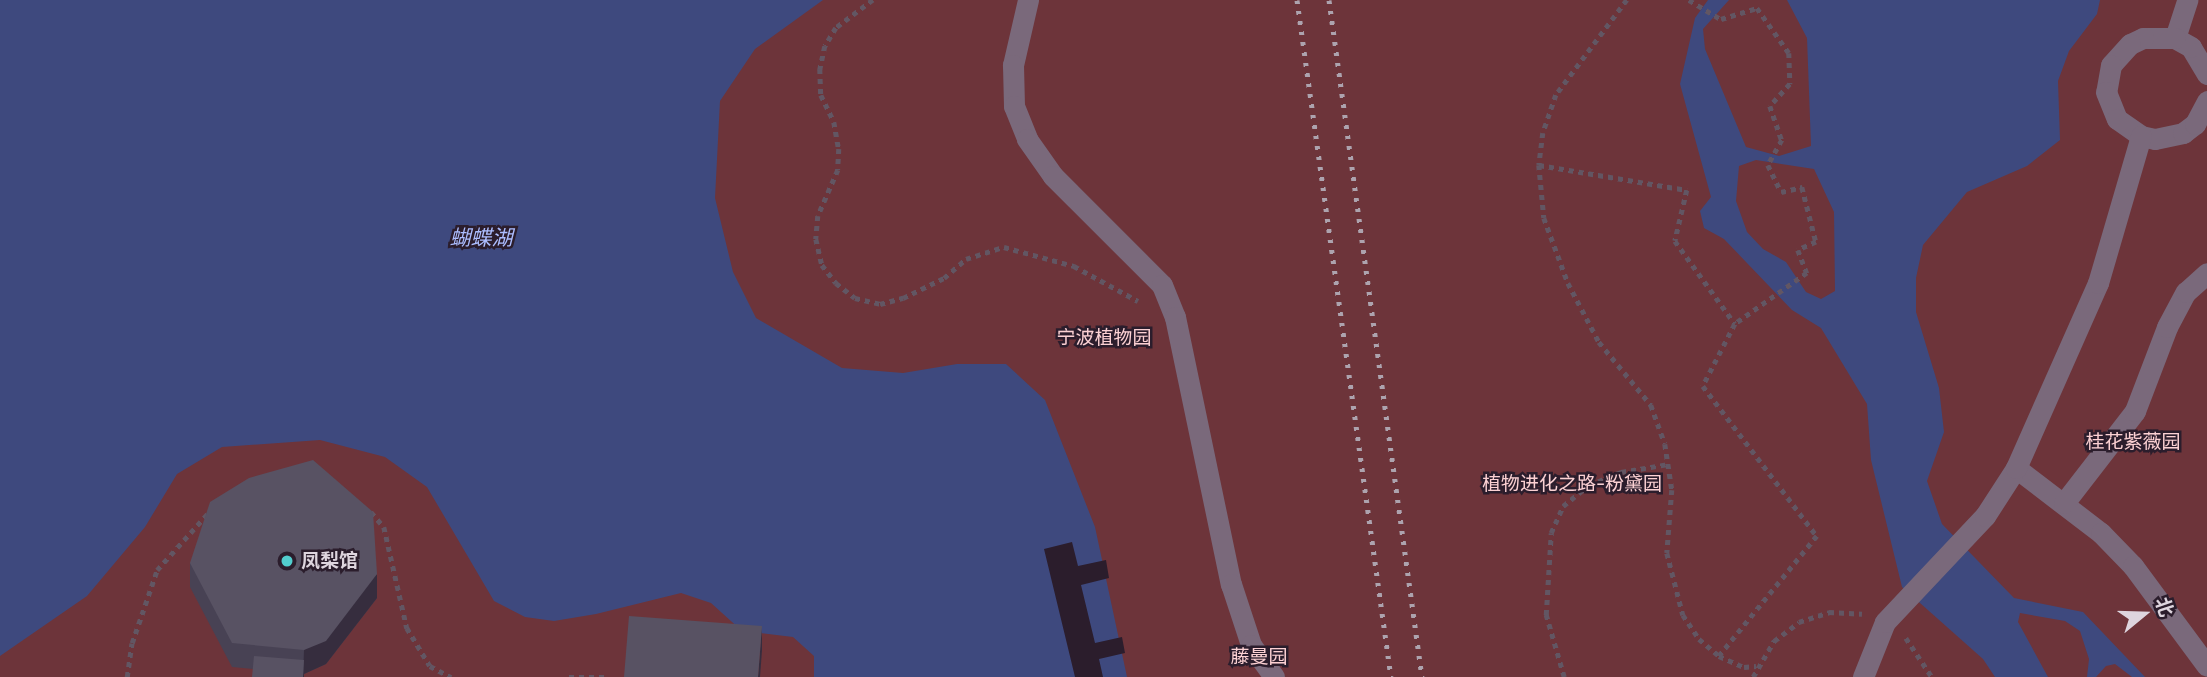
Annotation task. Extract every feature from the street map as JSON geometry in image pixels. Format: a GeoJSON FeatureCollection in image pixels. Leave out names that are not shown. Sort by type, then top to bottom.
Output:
{"type":"FeatureCollection","features":[{"type":"Feature","properties":{"kind":"lane"},"geometry":{"type":"LineString","coordinates":[[1028,0],[1013,65],[1014,106],[1027,139],[1053,176],[1162,285],[1175,317],[1231,584],[1251,645],[1274,677]]}},
{"type":"Feature","properties":{"kind":"lane"},"geometry":{"type":"LineString","coordinates":[[2175,38],[2187,0]]}},
{"type":"Feature","properties":{"kind":"lane"},"geometry":{"type":"LineString","coordinates":[[2206,109],[2183,133],[2169,138],[2141,136],[2117,119],[2109,106],[2107,79],[2111,65],[2130,44],[2143,38],[2175,38],[2191,47],[2207,74]]}},
{"type":"Feature","properties":{"kind":"lane"},"geometry":{"type":"LineString","coordinates":[[1863,677],[1885,622],[1985,516],[2016,468],[2098,283],[2141,136]]}},
{"type":"Feature","properties":{"kind":"lane"},"geometry":{"type":"LineString","coordinates":[[2064,503],[2135,411],[2167,327],[2186,292],[2207,273]]}},
{"type":"Feature","properties":{"kind":"lane"},"geometry":{"type":"LineString","coordinates":[[2016,468],[2064,503],[2133,566],[2207,666]]}},
{"type":"Feature","properties":{"kind":"path"},"geometry":{"type":"LineString","coordinates":[[873,0],[836,28],[825,46],[820,69],[821,95],[834,122],[839,149],[838,170],[818,216],[816,239],[822,265],[836,283],[855,298],[880,304],[904,298],[944,278],[966,259],[1004,247],[1074,266],[1112,290],[1175,317]]}},
{"type":"Feature","properties":{"kind":"path"},"geometry":{"type":"LineString","coordinates":[[1627,0],[1556,95],[1543,133],[1539,166],[1544,218],[1567,283],[1599,342],[1651,405],[1670,464],[1667,553],[1684,615],[1699,639],[1719,656],[1744,667],[1756,666]]}},
{"type":"Feature","properties":{"kind":"path"},"geometry":{"type":"LineString","coordinates":[[1689,0],[1721,19],[1757,8],[1789,53],[1790,85],[1770,106],[1782,140],[1769,165],[1781,192],[1802,187],[1816,242],[1798,250],[1807,273],[1735,324],[1703,386],[1817,536],[1719,656]]}},
{"type":"Feature","properties":{"kind":"path"},"geometry":{"type":"LineString","coordinates":[[1539,166],[1687,190],[1675,241],[1735,324]]}},
{"type":"Feature","properties":{"kind":"path"},"geometry":{"type":"LineString","coordinates":[[1564,677],[1546,615],[1551,533],[1563,506],[1589,485],[1621,472],[1670,464]]}},
{"type":"Feature","properties":{"kind":"path"},"geometry":{"type":"LineString","coordinates":[[127,677],[132,643],[157,570],[214,506]]}},
{"type":"Feature","properties":{"kind":"path"},"geometry":{"type":"LineString","coordinates":[[367,508],[384,527],[407,628],[430,666],[451,677]]}},
{"type":"Feature","properties":{"kind":"path"},"geometry":{"type":"LineString","coordinates":[[1753,677],[1756,666],[1774,640],[1799,622],[1829,612],[1860,613],[1885,622],[1914,644],[1932,677]]}},
{"type":"Feature","properties":{"kind":"path"},"geometry":{"type":"LineString","coordinates":[[569,677],[605,677]]}},
{"type":"Feature","properties":{"kind":"green space","name":"宁波植物园"},"geometry":{"type":"Polygon","coordinates":[[[0,0],[2207,0],[2207,677],[0,677],[0,0]]]}},
{"type":"Feature","properties":{"kind":"water","name":"蝴蝶湖"},"geometry":{"type":"Polygon","coordinates":[[[0,0],[823,0],[755,49],[720,101],[715,198],[733,272],[756,318],[842,368],[903,373],[957,364],[1006,364],[1045,400],[1095,527],[1127,677],[814,677],[814,656],[793,637],[742,631],[711,603],[681,593],[596,614],[554,621],[525,617],[494,601],[427,487],[385,457],[320,440],[222,447],[177,474],[145,527],[87,596],[0,656],[0,0]]]}},
{"type":"Feature","properties":{"kind":"water"},"geometry":{"type":"Polygon","coordinates":[[[1708,0],[1729,0],[1703,29],[1705,49],[1746,147],[1779,156],[1811,146],[1807,38],[1787,0],[2100,0],[2097,14],[2069,51],[2058,81],[2060,140],[2027,166],[1967,192],[1923,245],[1916,278],[1916,312],[1939,388],[1944,432],[1927,481],[1942,524],[2014,598],[2083,612],[2145,677],[2132,677],[2115,664],[2106,666],[2096,677],[2087,677],[2089,659],[2080,631],[2065,621],[2020,613],[2018,622],[2048,677],[1995,677],[1983,659],[1902,587],[1871,460],[1867,404],[1821,328],[1792,310],[1724,239],[1704,228],[1700,211],[1711,197],[1680,84],[1695,18],[1708,0]],[[1756,160],[1739,166],[1736,201],[1747,232],[1763,249],[1786,262],[1806,292],[1821,299],[1835,291],[1834,212],[1814,169],[1756,160]]]}},
{"type":"Feature","properties":{"kind":"pier"},"geometry":{"type":"Polygon","coordinates":[[[1072,542],[1078,566],[1106,560],[1109,578],[1081,585],[1095,643],[1122,637],[1125,653],[1099,659],[1103,677],[1075,677],[1044,549],[1072,542]]]}},
{"type":"Feature","properties":{"kind":"building","name":"凤梨馆"},"geometry":{"type":"Polygon","coordinates":[[[313,460],[373,512],[377,574],[326,641],[304,650],[232,643],[190,563],[210,502],[249,478],[313,460]]]}},
{"type":"Feature","properties":{"kind":"building"},"geometry":{"type":"Polygon","coordinates":[[[629,616],[762,626],[758,677],[624,677],[629,616]]]}},
{"type":"Feature","properties":{"kind":"building"},"geometry":{"type":"Polygon","coordinates":[[[254,656],[304,660],[303,677],[252,677],[254,656]]]}},
{"type":"Feature","properties":{"kind":"railway"},"geometry":{"type":"LineString","coordinates":[[1297,0],[1391,677]]}},
{"type":"Feature","properties":{"kind":"railway"},"geometry":{"type":"LineString","coordinates":[[1329,0],[1422,677]]}},
{"type":"Feature","properties":{"kind":"place","name":"凤梨馆"},"geometry":{"type":"Point","coordinates":[287,561]}},
{"type":"Feature","properties":{"kind":"park label","name":"桂花紫薇园"},"geometry":{"type":"Point","coordinates":[2133,442]}},
{"type":"Feature","properties":{"kind":"park label","name":"植物进化之路-粉黛园"},"geometry":{"type":"Point","coordinates":[1572,484]}},
{"type":"Feature","properties":{"kind":"park label","name":"藤曼园"},"geometry":{"type":"Point","coordinates":[1259,657]}}]}
